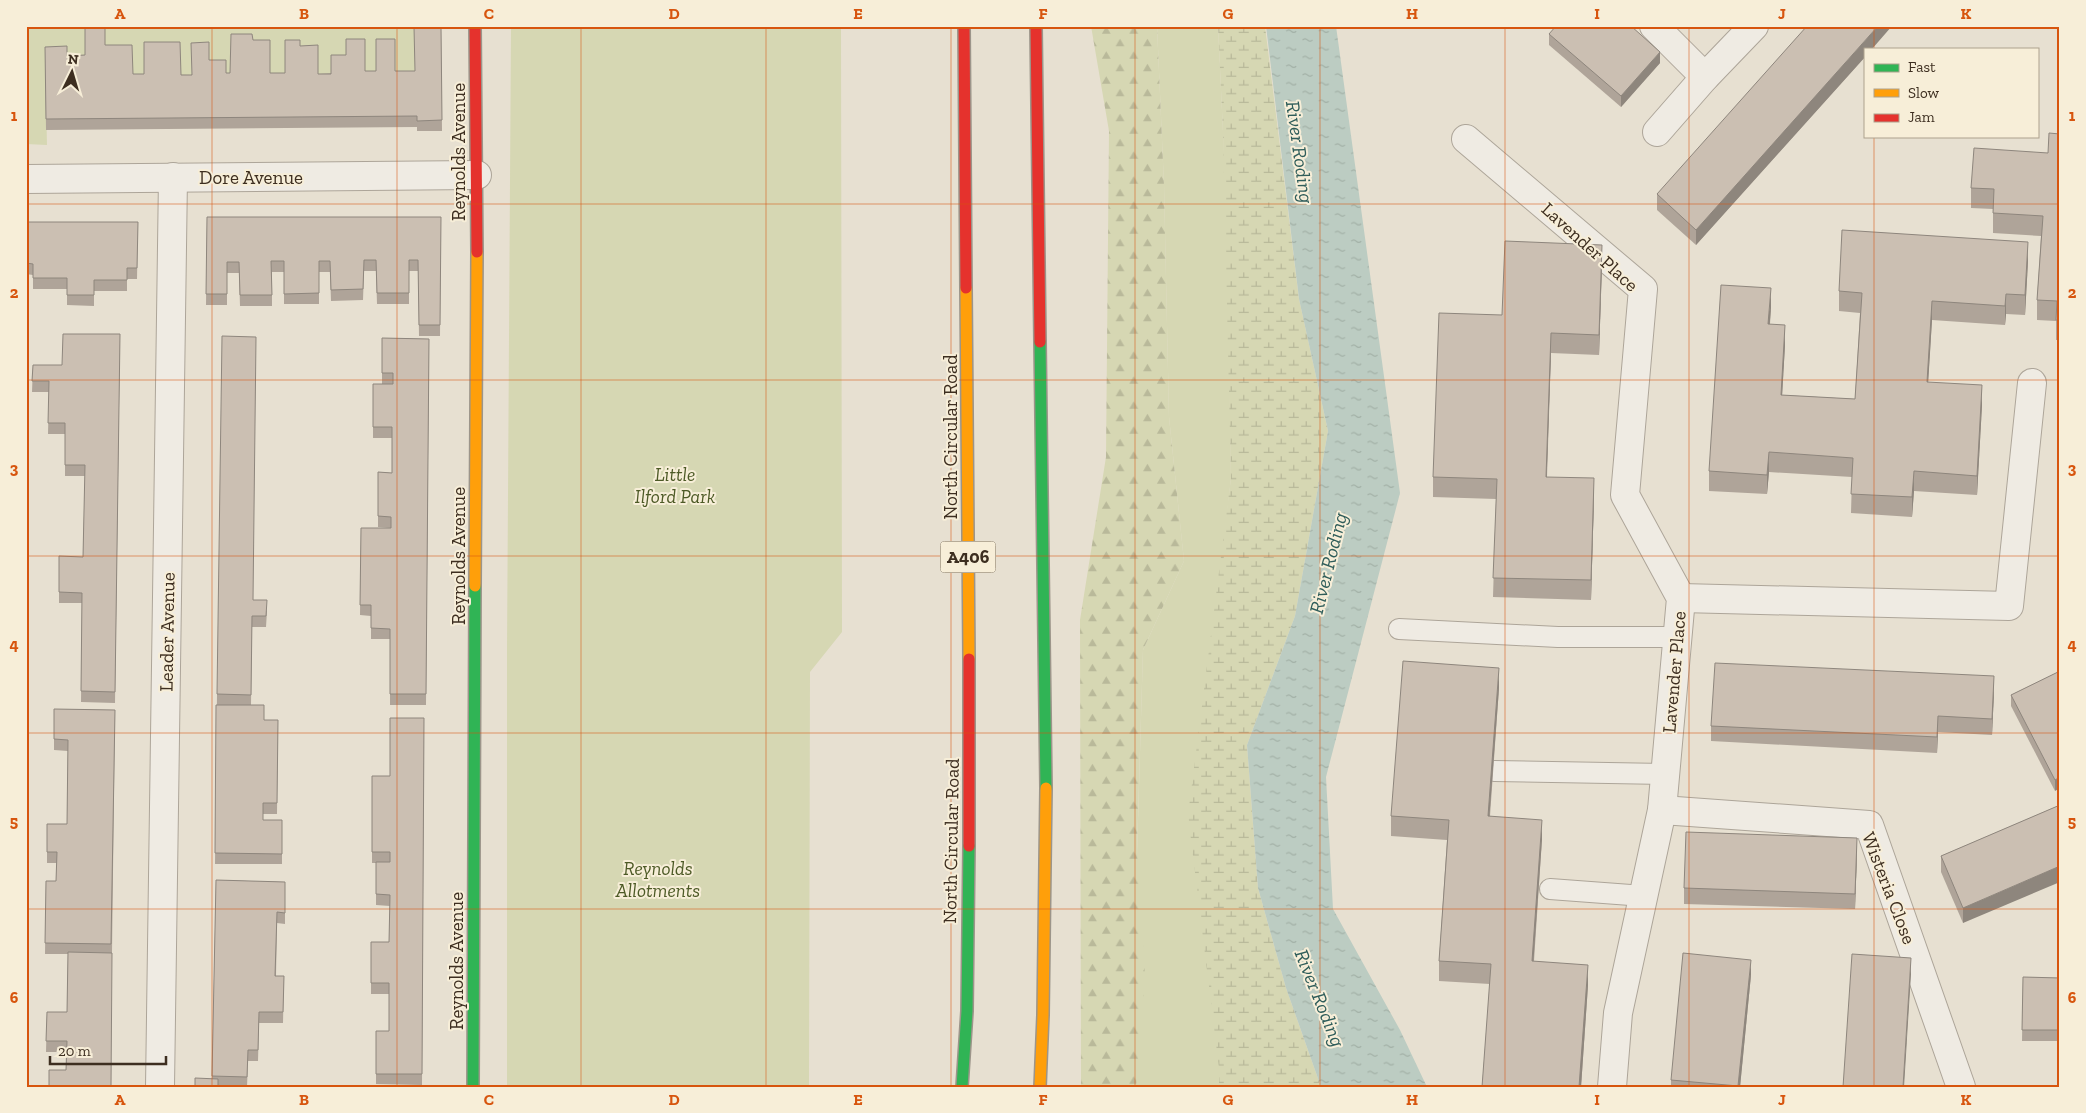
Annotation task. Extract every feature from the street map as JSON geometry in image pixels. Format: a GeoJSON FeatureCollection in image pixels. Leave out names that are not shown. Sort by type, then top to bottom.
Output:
{"type":"FeatureCollection","features":[{"type":"Feature","properties":{"kind":"main road","name":"Reynolds Avenue"},"geometry":{"type":"LineString","coordinates":[[474,1087],[475,26]]}},
{"type":"Feature","properties":{"kind":"main road","name":"North Circular Road"},"geometry":{"type":"LineString","coordinates":[[962,1087],[967,1011],[970,787],[964,26]]}},
{"type":"Feature","properties":{"kind":"main road"},"geometry":{"type":"LineString","coordinates":[[1036,26],[1046,786],[1043,1015],[1040,1087]]}},
{"type":"Feature","properties":{"kind":"street"},"geometry":{"type":"LineString","coordinates":[[1654,26],[1704,77]]}},
{"type":"Feature","properties":{"kind":"street"},"geometry":{"type":"LineString","coordinates":[[1657,132],[1704,77],[1754,26]]}},
{"type":"Feature","properties":{"kind":"street","name":"Lavender Place"},"geometry":{"type":"LineString","coordinates":[[1466,139],[1643,289],[1625,495],[1681,598],[1662,810],[1618,1013],[1612,1087]]}},
{"type":"Feature","properties":{"kind":"street","name":"Dore Avenue"},"geometry":{"type":"LineString","coordinates":[[26,179],[476,175]]}},
{"type":"Feature","properties":{"kind":"street","name":"Leader Avenue"},"geometry":{"type":"LineString","coordinates":[[160,1087],[173,178]]}},
{"type":"Feature","properties":{"kind":"street"},"geometry":{"type":"LineString","coordinates":[[1681,598],[2009,606],[2032,383]]}},
{"type":"Feature","properties":{"kind":"street","name":"Wisteria Close"},"geometry":{"type":"LineString","coordinates":[[1662,810],[1869,825],[1961,1087]]}},
{"type":"Feature","properties":{"kind":"lane"},"geometry":{"type":"LineString","coordinates":[[1399,629],[1558,637],[1677,637]]}},
{"type":"Feature","properties":{"kind":"lane"},"geometry":{"type":"LineString","coordinates":[[1494,771],[1665,774]]}},
{"type":"Feature","properties":{"kind":"lane"},"geometry":{"type":"LineString","coordinates":[[1550,889],[1644,896]]}},
{"type":"Feature","properties":{"kind":"green space"},"geometry":{"type":"Polygon","coordinates":[[[26,26],[441,26],[441,38],[415,82],[395,82],[395,50],[376,82],[365,82],[364,50],[346,66],[331,84],[144,85],[85,66],[45,58],[47,145],[26,144],[26,26]]]}},
{"type":"Feature","properties":{"kind":"green space","name":"Little Ilford Park"},"geometry":{"type":"Polygon","coordinates":[[[511,26],[841,26],[842,632],[810,672],[809,1087],[507,1087],[507,650],[511,26]]]}},
{"type":"Feature","properties":{"kind":"green space"},"geometry":{"type":"Polygon","coordinates":[[[1091,26],[1157,26],[1164,185],[1169,417],[1184,561],[1143,650],[1137,850],[1145,976],[1136,1087],[1081,1087],[1080,620],[1106,457],[1109,131],[1091,26]]]}},
{"type":"Feature","properties":{"kind":"green space"},"geometry":{"type":"Polygon","coordinates":[[[1157,26],[1218,26],[1227,216],[1231,478],[1214,629],[1220,1087],[1133,1087],[1143,650],[1184,561],[1169,417],[1164,185],[1157,26]]]}},
{"type":"Feature","properties":{"kind":"green space"},"geometry":{"type":"Polygon","coordinates":[[[1218,26],[1265,26],[1299,299],[1328,431],[1295,616],[1247,745],[1258,888],[1286,988],[1321,1087],[1219,1087],[1219,1068],[1188,815],[1231,478],[1223,133],[1218,26]]]}},
{"type":"Feature","properties":{"kind":"water","name":"River Roding"},"geometry":{"type":"Polygon","coordinates":[[[1266,26],[1336,26],[1400,493],[1326,777],[1333,909],[1400,1030],[1427,1087],[1321,1087],[1286,988],[1258,888],[1247,745],[1295,616],[1328,431],[1299,299],[1266,26]]]}},
{"type":"Feature","properties":{"kind":"building"},"geometry":{"type":"Polygon","coordinates":[[[1556,26],[1631,26],[1660,52],[1621,96],[1549,34],[1556,26]]]}},
{"type":"Feature","properties":{"kind":"building"},"geometry":{"type":"Polygon","coordinates":[[[1807,26],[1878,26],[1696,230],[1657,194],[1807,26]]]}},
{"type":"Feature","properties":{"kind":"building"},"geometry":{"type":"Polygon","coordinates":[[[85,27],[105,27],[105,45],[132,45],[133,74],[144,74],[144,42],[180,42],[181,75],[192,75],[191,43],[209,42],[209,60],[226,60],[226,73],[230,73],[231,34],[252,34],[253,40],[270,40],[270,73],[285,73],[285,40],[300,40],[300,46],[318,45],[318,74],[331,74],[331,55],[346,55],[346,39],[365,39],[365,71],[376,71],[376,39],[395,39],[395,71],[415,71],[414,27],[441,27],[442,120],[417,121],[417,116],[46,119],[45,47],[67,46],[67,56],[85,55],[85,27]]]}},
{"type":"Feature","properties":{"kind":"building"},"geometry":{"type":"Polygon","coordinates":[[[2049,133],[2060,134],[2060,320],[2056,320],[2057,301],[2037,300],[2043,216],[1993,213],[1994,189],[1971,188],[1974,148],[2048,153],[2049,133]]]}},
{"type":"Feature","properties":{"kind":"building"},"geometry":{"type":"Polygon","coordinates":[[[207,217],[441,217],[440,325],[419,325],[418,260],[409,260],[409,293],[377,293],[376,260],[364,260],[363,289],[331,290],[330,261],[319,261],[319,293],[284,294],[284,261],[271,261],[272,295],[240,295],[239,262],[227,262],[227,294],[206,294],[207,217]]]}},
{"type":"Feature","properties":{"kind":"building"},"geometry":{"type":"Polygon","coordinates":[[[26,222],[138,222],[137,268],[127,268],[127,280],[94,280],[94,295],[67,295],[67,278],[33,278],[33,264],[26,263],[26,222]]]}},
{"type":"Feature","properties":{"kind":"building"},"geometry":{"type":"Polygon","coordinates":[[[1842,230],[2028,242],[2025,295],[2006,294],[2005,306],[1932,301],[1927,382],[1982,385],[1977,476],[1914,471],[1912,497],[1851,494],[1853,458],[1769,452],[1767,475],[1709,471],[1721,285],[1771,288],[1768,324],[1785,325],[1781,395],[1855,399],[1862,293],[1839,291],[1842,230]]]}},
{"type":"Feature","properties":{"kind":"building"},"geometry":{"type":"Polygon","coordinates":[[[1505,241],[1602,245],[1599,335],[1551,333],[1546,477],[1594,478],[1591,580],[1493,578],[1497,479],[1433,477],[1439,313],[1502,315],[1505,241]]]}},
{"type":"Feature","properties":{"kind":"building"},"geometry":{"type":"Polygon","coordinates":[[[63,334],[120,334],[115,692],[81,691],[82,593],[59,592],[59,556],[83,557],[85,465],[65,465],[65,423],[48,423],[49,381],[32,381],[33,365],[62,365],[63,334]]]}},
{"type":"Feature","properties":{"kind":"building"},"geometry":{"type":"Polygon","coordinates":[[[222,336],[256,337],[253,600],[267,600],[266,616],[252,616],[251,695],[217,694],[222,336]]]}},
{"type":"Feature","properties":{"kind":"building"},"geometry":{"type":"Polygon","coordinates":[[[382,338],[429,339],[426,694],[390,694],[390,629],[371,628],[371,605],[360,605],[361,528],[391,528],[391,517],[378,516],[378,472],[392,473],[392,427],[373,427],[373,384],[393,384],[393,373],[382,373],[382,338]]]}},
{"type":"Feature","properties":{"kind":"building"},"geometry":{"type":"Polygon","coordinates":[[[1403,661],[1499,668],[1488,816],[1542,820],[1532,961],[1588,965],[1579,1087],[1482,1087],[1491,964],[1439,961],[1449,820],[1391,816],[1403,661]]]}},
{"type":"Feature","properties":{"kind":"building"},"geometry":{"type":"Polygon","coordinates":[[[1715,663],[1994,676],[1992,719],[1938,716],[1937,737],[1711,726],[1715,663]]]}},
{"type":"Feature","properties":{"kind":"building"},"geometry":{"type":"Polygon","coordinates":[[[2060,671],[2060,777],[2055,780],[2011,695],[2060,671]]]}},
{"type":"Feature","properties":{"kind":"building"},"geometry":{"type":"Polygon","coordinates":[[[216,705],[264,705],[264,720],[278,720],[277,803],[263,803],[263,820],[282,820],[282,854],[215,853],[216,705]]]}},
{"type":"Feature","properties":{"kind":"building"},"geometry":{"type":"Polygon","coordinates":[[[54,709],[115,710],[111,944],[45,943],[46,881],[56,881],[57,852],[47,852],[47,824],[67,824],[68,740],[54,739],[54,709]]]}},
{"type":"Feature","properties":{"kind":"building"},"geometry":{"type":"Polygon","coordinates":[[[390,718],[424,718],[422,1074],[376,1074],[376,1031],[389,1031],[389,983],[371,983],[371,942],[389,942],[390,895],[376,894],[376,862],[390,862],[390,852],[372,852],[372,776],[390,776],[390,718]]]}},
{"type":"Feature","properties":{"kind":"building"},"geometry":{"type":"Polygon","coordinates":[[[2060,805],[2060,866],[1963,908],[1941,856],[2060,805]]]}},
{"type":"Feature","properties":{"kind":"building"},"geometry":{"type":"Polygon","coordinates":[[[1686,832],[1857,838],[1855,894],[1684,888],[1686,832]]]}},
{"type":"Feature","properties":{"kind":"building"},"geometry":{"type":"Polygon","coordinates":[[[216,880],[285,882],[285,913],[277,912],[275,976],[284,976],[283,1012],[259,1012],[258,1050],[248,1050],[247,1077],[212,1076],[216,880]]]}},
{"type":"Feature","properties":{"kind":"building"},"geometry":{"type":"Polygon","coordinates":[[[68,952],[112,953],[111,1087],[49,1087],[49,1070],[66,1070],[67,1041],[46,1041],[47,1012],[67,1012],[68,952]]]}},
{"type":"Feature","properties":{"kind":"building"},"geometry":{"type":"Polygon","coordinates":[[[1683,953],[1751,960],[1738,1086],[1671,1080],[1683,953]]]}},
{"type":"Feature","properties":{"kind":"building"},"geometry":{"type":"Polygon","coordinates":[[[1852,954],[1911,958],[1903,1087],[1843,1087],[1852,954]]]}},
{"type":"Feature","properties":{"kind":"building"},"geometry":{"type":"Polygon","coordinates":[[[2023,977],[2060,978],[2060,1030],[2022,1030],[2023,977]]]}},
{"type":"Feature","properties":{"kind":"building"},"geometry":{"type":"Polygon","coordinates":[[[195,1078],[218,1079],[218,1087],[195,1087],[195,1078]]]}},
{"type":"Feature","properties":{"kind":"traffic: fast"},"geometry":{"type":"LineString","coordinates":[[1040,342],[1046,788]]}},
{"type":"Feature","properties":{"kind":"traffic: fast"},"geometry":{"type":"LineString","coordinates":[[473,1087],[475,586]]}},
{"type":"Feature","properties":{"kind":"traffic: fast"},"geometry":{"type":"LineString","coordinates":[[962,1087],[967,1011],[969,846]]}},
{"type":"Feature","properties":{"kind":"traffic: slow"},"geometry":{"type":"LineString","coordinates":[[475,586],[477,252]]}},
{"type":"Feature","properties":{"kind":"traffic: slow"},"geometry":{"type":"LineString","coordinates":[[966,288],[969,659]]}},
{"type":"Feature","properties":{"kind":"traffic: slow"},"geometry":{"type":"LineString","coordinates":[[1040,1087],[1043,1015],[1046,788]]}},
{"type":"Feature","properties":{"kind":"traffic: jam"},"geometry":{"type":"LineString","coordinates":[[475,26],[477,252]]}},
{"type":"Feature","properties":{"kind":"traffic: jam"},"geometry":{"type":"LineString","coordinates":[[964,26],[966,288]]}},
{"type":"Feature","properties":{"kind":"traffic: jam"},"geometry":{"type":"LineString","coordinates":[[1036,26],[1040,342]]}},
{"type":"Feature","properties":{"kind":"traffic: jam"},"geometry":{"type":"LineString","coordinates":[[969,659],[969,846]]}},
{"type":"Feature","properties":{"kind":"park label","name":"Reynolds Allotments"},"geometry":{"type":"Point","coordinates":[658,879]}}]}
